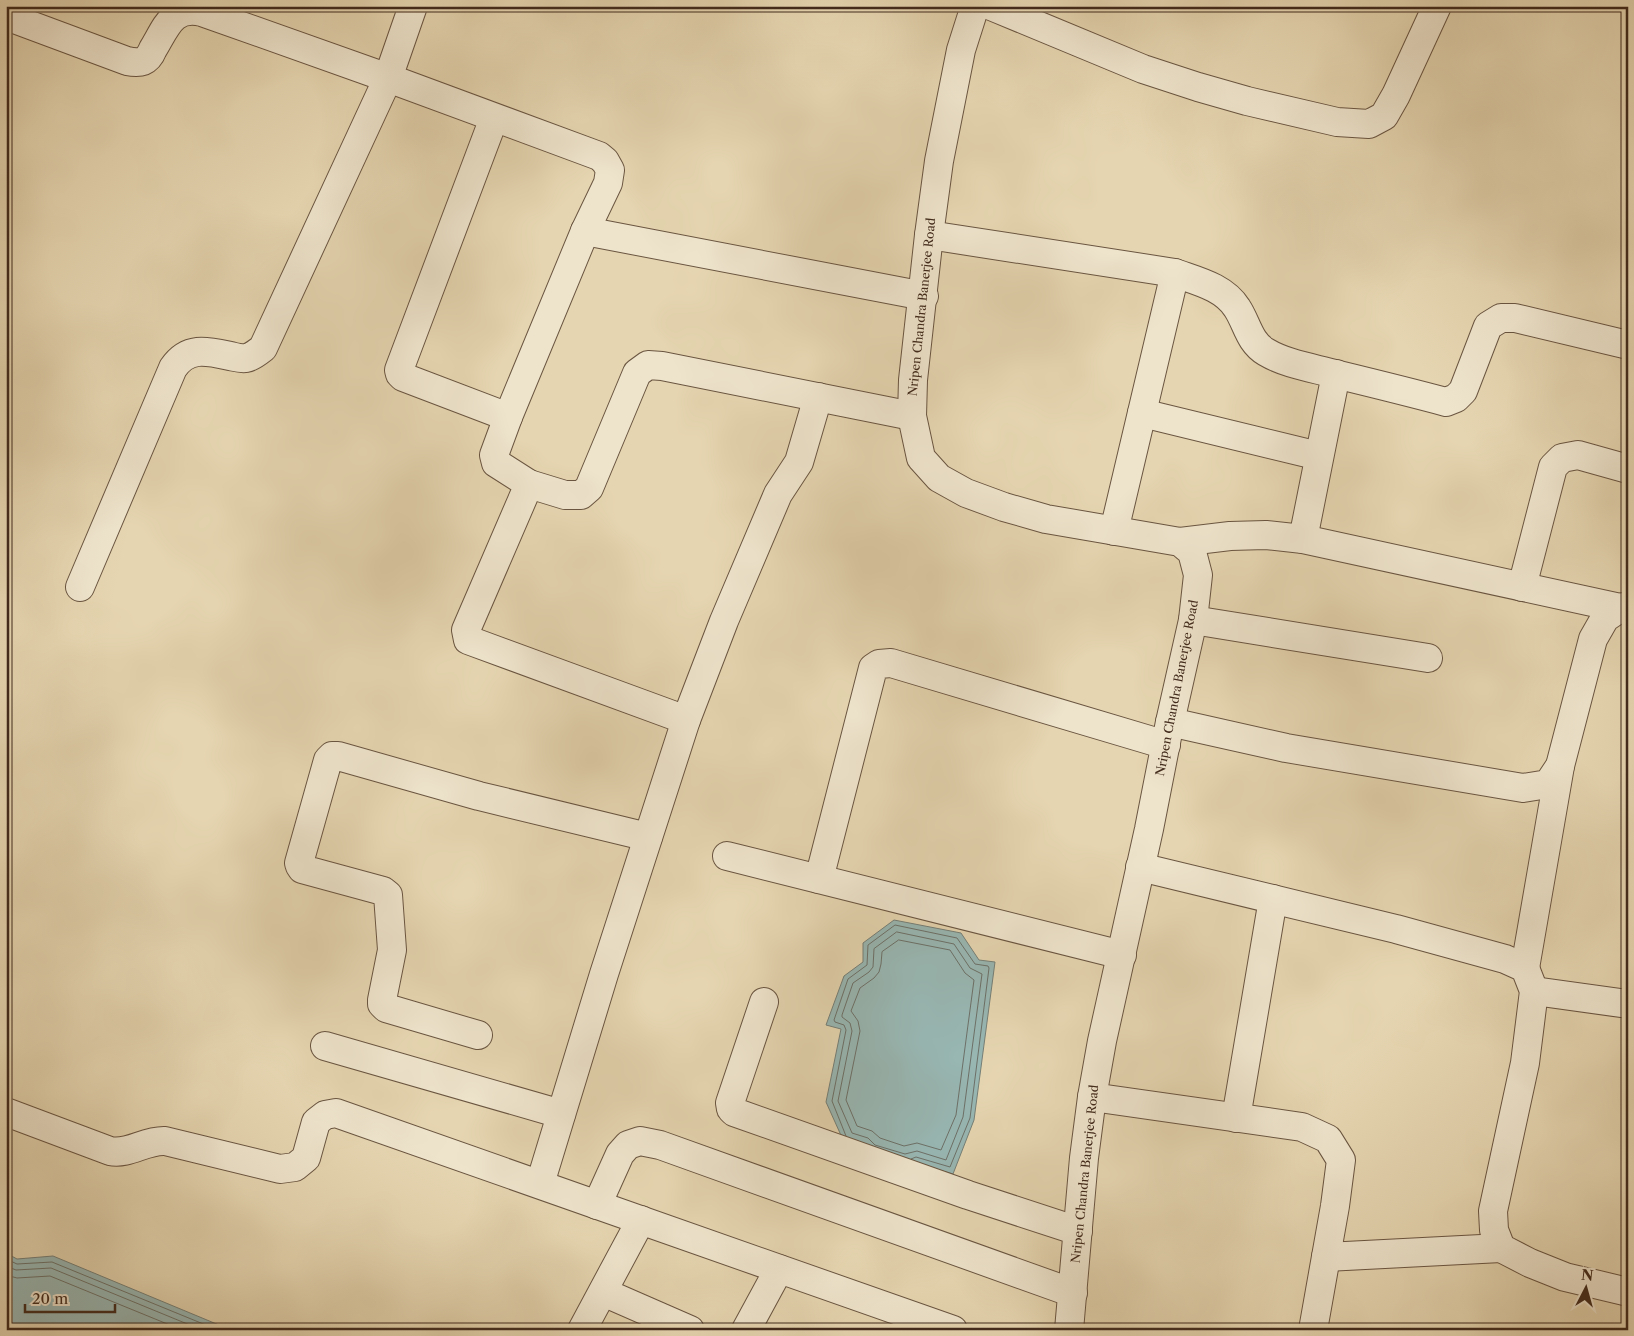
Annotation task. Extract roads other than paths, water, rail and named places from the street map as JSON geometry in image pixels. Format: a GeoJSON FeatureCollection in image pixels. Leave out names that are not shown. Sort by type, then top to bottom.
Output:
{"type":"FeatureCollection","features":[{"type":"Feature","properties":{"kind":"street"},"geometry":{"type":"LineString","coordinates":[[80,587],[173,368],[179,360],[186,355],[198,351],[248,358],[263,348],[388,78],[413,6]]}},
{"type":"Feature","properties":{"kind":"street","name":"Nripen Chandra Banerjee Road"},"geometry":{"type":"LineString","coordinates":[[975,6],[961,50],[939,161],[929,236],[924,296],[913,380],[912,416],[921,458],[940,478],[966,493],[1004,508],[1046,519],[1180,542],[1192,552],[1198,575],[1193,620],[1122,955],[1102,1040],[1092,1097],[1084,1158],[1069,1330]]}},
{"type":"Feature","properties":{"kind":"street"},"geometry":{"type":"LineString","coordinates":[[991,6],[1143,69],[1198,87],[1247,101],[1337,122],[1369,124],[1384,116],[1396,95],[1436,6]]}},
{"type":"Feature","properties":{"kind":"street"},"geometry":{"type":"LineString","coordinates":[[6,16],[127,61],[142,62],[149,57],[169,22],[184,10],[193,10],[388,78],[598,156],[606,161],[610,170],[608,182],[585,231],[494,455],[496,463],[529,484],[565,495],[581,495],[589,488],[637,373],[648,365],[662,366],[912,416]]}},
{"type":"Feature","properties":{"kind":"street"},"geometry":{"type":"LineString","coordinates":[[494,118],[399,370],[403,377],[508,417]]}},
{"type":"Feature","properties":{"kind":"street"},"geometry":{"type":"LineString","coordinates":[[585,231],[924,296]]}},
{"type":"Feature","properties":{"kind":"street"},"geometry":{"type":"LineString","coordinates":[[929,236],[1175,273],[1224,293],[1237,308],[1250,337],[1265,351],[1283,359],[1336,374],[1446,402],[1456,398],[1463,391],[1488,326],[1501,318],[1515,318],[1628,345]]}},
{"type":"Feature","properties":{"kind":"street"},"geometry":{"type":"LineString","coordinates":[[1114,531],[1175,273]]}},
{"type":"Feature","properties":{"kind":"street"},"geometry":{"type":"LineString","coordinates":[[1303,539],[1336,374]]}},
{"type":"Feature","properties":{"kind":"street"},"geometry":{"type":"LineString","coordinates":[[540,1184],[686,720],[724,621],[778,494],[799,462],[818,397]]}},
{"type":"Feature","properties":{"kind":"street"},"geometry":{"type":"LineString","coordinates":[[1142,412],[1320,456]]}},
{"type":"Feature","properties":{"kind":"street"},"geometry":{"type":"LineString","coordinates":[[1522,587],[1553,467],[1562,458],[1578,455],[1628,469]]}},
{"type":"Feature","properties":{"kind":"street"},"geometry":{"type":"LineString","coordinates":[[529,484],[466,630],[468,640],[686,720]]}},
{"type":"Feature","properties":{"kind":"street"},"geometry":{"type":"LineString","coordinates":[[1180,542],[1230,536],[1266,535],[1303,539],[1522,587],[1624,607]]}},
{"type":"Feature","properties":{"kind":"street"},"geometry":{"type":"LineString","coordinates":[[1501,1248],[1494,1230],[1493,1211],[1525,1063],[1530,980],[1560,766],[1593,639],[1605,618],[1624,607]]}},
{"type":"Feature","properties":{"kind":"street"},"geometry":{"type":"LineString","coordinates":[[1193,620],[1428,658]]}},
{"type":"Feature","properties":{"kind":"street"},"geometry":{"type":"LineString","coordinates":[[819,879],[873,668],[879,664],[891,663],[1168,734],[1286,748],[1523,788],[1548,784],[1560,766]]}},
{"type":"Feature","properties":{"kind":"street"},"geometry":{"type":"LineString","coordinates":[[478,1035],[386,1008],[382,1004],[382,1000],[392,943],[388,895],[384,891],[302,869],[300,866],[299,863],[328,760],[332,756],[338,756],[479,796],[648,836]]}},
{"type":"Feature","properties":{"kind":"street"},"geometry":{"type":"LineString","coordinates":[[727,856],[1122,955]]}},
{"type":"Feature","properties":{"kind":"street"},"geometry":{"type":"LineString","coordinates":[[1140,866],[1460,946],[1505,959],[1530,980],[1628,1004]]}},
{"type":"Feature","properties":{"kind":"street"},"geometry":{"type":"LineString","coordinates":[[1236,1118],[1273,899]]}},
{"type":"Feature","properties":{"kind":"street"},"geometry":{"type":"LineString","coordinates":[[764,1002],[730,1103],[731,1109],[734,1112],[968,1195],[1078,1231]]}},
{"type":"Feature","properties":{"kind":"street"},"geometry":{"type":"LineString","coordinates":[[325,1046],[561,1114]]}},
{"type":"Feature","properties":{"kind":"street"},"geometry":{"type":"LineString","coordinates":[[1092,1097],[1302,1128],[1328,1139],[1341,1160],[1336,1206],[1313,1330]]}},
{"type":"Feature","properties":{"kind":"street"},"geometry":{"type":"LineString","coordinates":[[6,1112],[110,1151],[121,1152],[155,1140],[165,1141],[280,1169],[295,1167],[306,1158],[316,1122],[325,1114],[336,1113],[953,1330]]}},
{"type":"Feature","properties":{"kind":"street"},"geometry":{"type":"LineString","coordinates":[[597,1205],[620,1154],[628,1145],[640,1141],[669,1148],[1073,1293]]}},
{"type":"Feature","properties":{"kind":"street"},"geometry":{"type":"LineString","coordinates":[[582,1330],[641,1220]]}},
{"type":"Feature","properties":{"kind":"street"},"geometry":{"type":"LineString","coordinates":[[1326,1256],[1501,1248],[1530,1263],[1565,1277],[1628,1292]]}},
{"type":"Feature","properties":{"kind":"street"},"geometry":{"type":"LineString","coordinates":[[746,1330],[779,1269]]}},
{"type":"Feature","properties":{"kind":"street"},"geometry":{"type":"LineString","coordinates":[[603,1292],[690,1330]]}},
{"type":"Feature","properties":{"kind":"water"},"geometry":{"type":"Polygon","coordinates":[[[894,920],[961,933],[979,960],[995,962],[974,1120],[953,1174],[844,1142],[826,1102],[841,1029],[826,1025],[844,976],[863,962],[863,943],[894,920]]]}},
{"type":"Feature","properties":{"kind":"water"},"geometry":{"type":"Polygon","coordinates":[[[6,1253],[17,1259],[53,1256],[231,1330],[6,1330],[6,1253]]]}}]}
